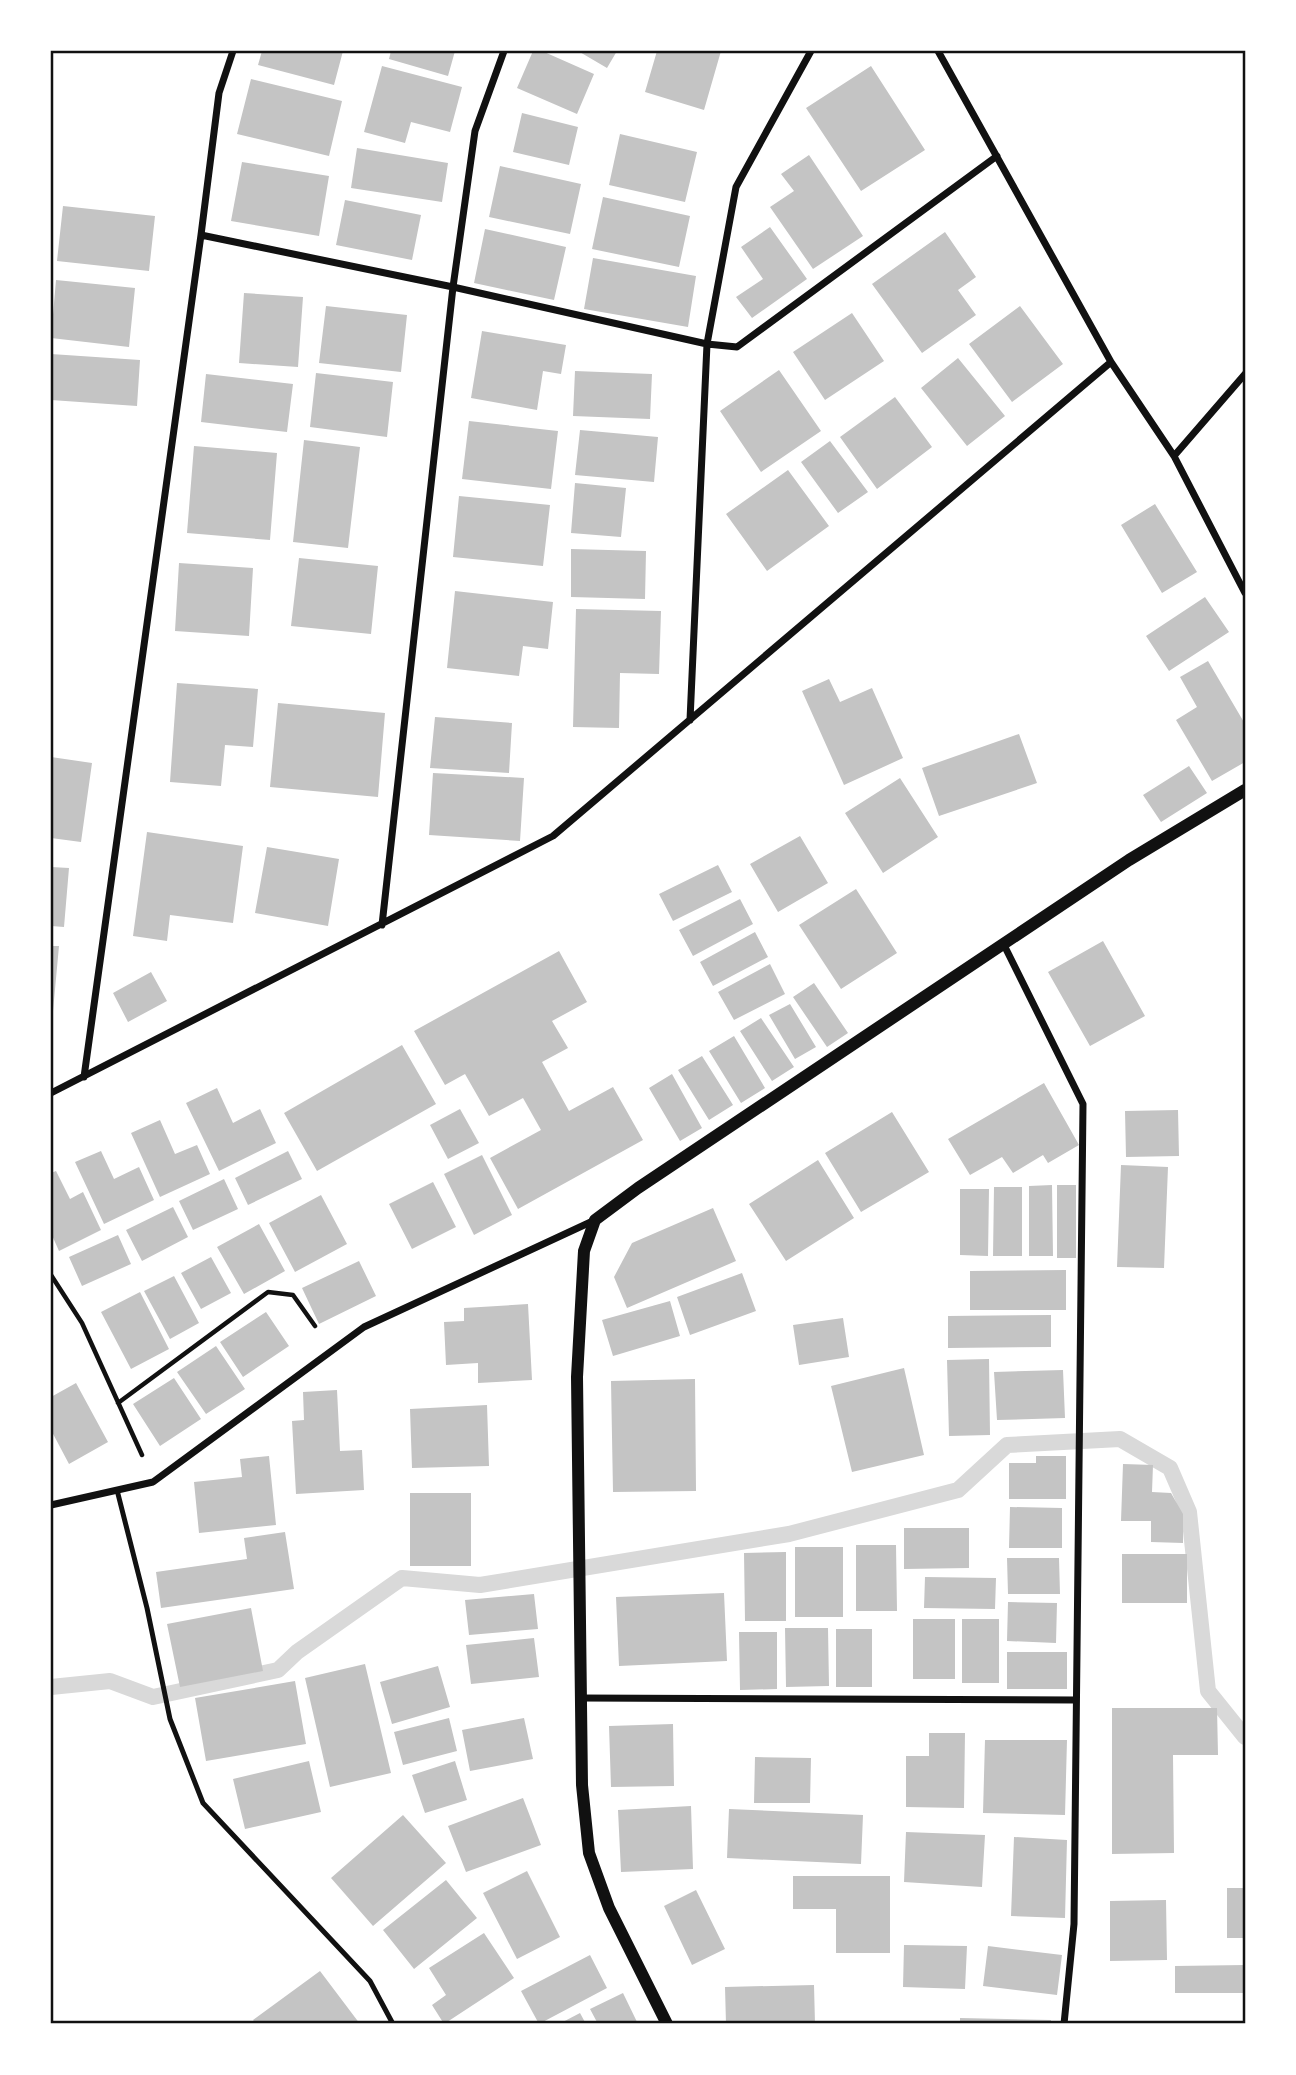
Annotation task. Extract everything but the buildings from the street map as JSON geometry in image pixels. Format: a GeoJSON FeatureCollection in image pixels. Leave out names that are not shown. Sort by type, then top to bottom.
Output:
{"type":"FeatureCollection","features":[{"type":"Feature","properties":{"kind":"street"},"geometry":{"type":"LineString","coordinates":[[84,1077],[219,93],[233,51]]}},
{"type":"Feature","properties":{"kind":"street"},"geometry":{"type":"LineString","coordinates":[[383,926],[453,287],[475,131],[504,51]]}},
{"type":"Feature","properties":{"kind":"street"},"geometry":{"type":"LineString","coordinates":[[690,720],[707,344],[736,187],[811,51]]}},
{"type":"Feature","properties":{"kind":"street"},"geometry":{"type":"LineString","coordinates":[[938,51],[1111,362],[1174,456],[1245,593]]}},
{"type":"Feature","properties":{"kind":"street"},"geometry":{"type":"LineString","coordinates":[[201,235],[453,287],[707,344],[737,347],[997,156]]}},
{"type":"Feature","properties":{"kind":"street"},"geometry":{"type":"LineString","coordinates":[[51,1093],[383,926],[553,836],[1111,362]]}},
{"type":"Feature","properties":{"kind":"street"},"geometry":{"type":"LineString","coordinates":[[1174,456],[1245,374]]}},
{"type":"Feature","properties":{"kind":"street"},"geometry":{"type":"LineString","coordinates":[[51,1505],[153,1482],[364,1327],[595,1220],[638,1188],[1129,860],[1245,790]]}},
{"type":"Feature","properties":{"kind":"street"},"geometry":{"type":"LineString","coordinates":[[1004,945],[1083,1104],[1074,1924],[1065,2024]]}},
{"type":"Feature","properties":{"kind":"street"},"geometry":{"type":"LineString","coordinates":[[595,1220],[584,1251],[577,1377],[582,1785],[589,1853],[609,1908],[667,2024]]}},
{"type":"Feature","properties":{"kind":"street"},"geometry":{"type":"LineString","coordinates":[[580,1698],[1076,1700]]}},
{"type":"Feature","properties":{"kind":"lane"},"geometry":{"type":"LineString","coordinates":[[117,1490],[170,1719],[203,1802],[370,1982],[393,2024]]}},
{"type":"Feature","properties":{"kind":"path"},"geometry":{"type":"LineString","coordinates":[[51,1275],[82,1323],[153,1482]]}},
{"type":"Feature","properties":{"kind":"path"},"geometry":{"type":"LineString","coordinates":[[118,1403],[268,1292],[293,1295],[318,1331]]}},
{"type":"Feature","properties":{"kind":"waterway"},"geometry":{"type":"LineString","coordinates":[[51,1687],[110,1681],[153,1697],[278,1670],[297,1652],[402,1578],[480,1585],[789,1534],[958,1490],[1007,1445],[1120,1439],[1170,1468],[1189,1512],[1208,1691],[1245,1737]]}}]}
